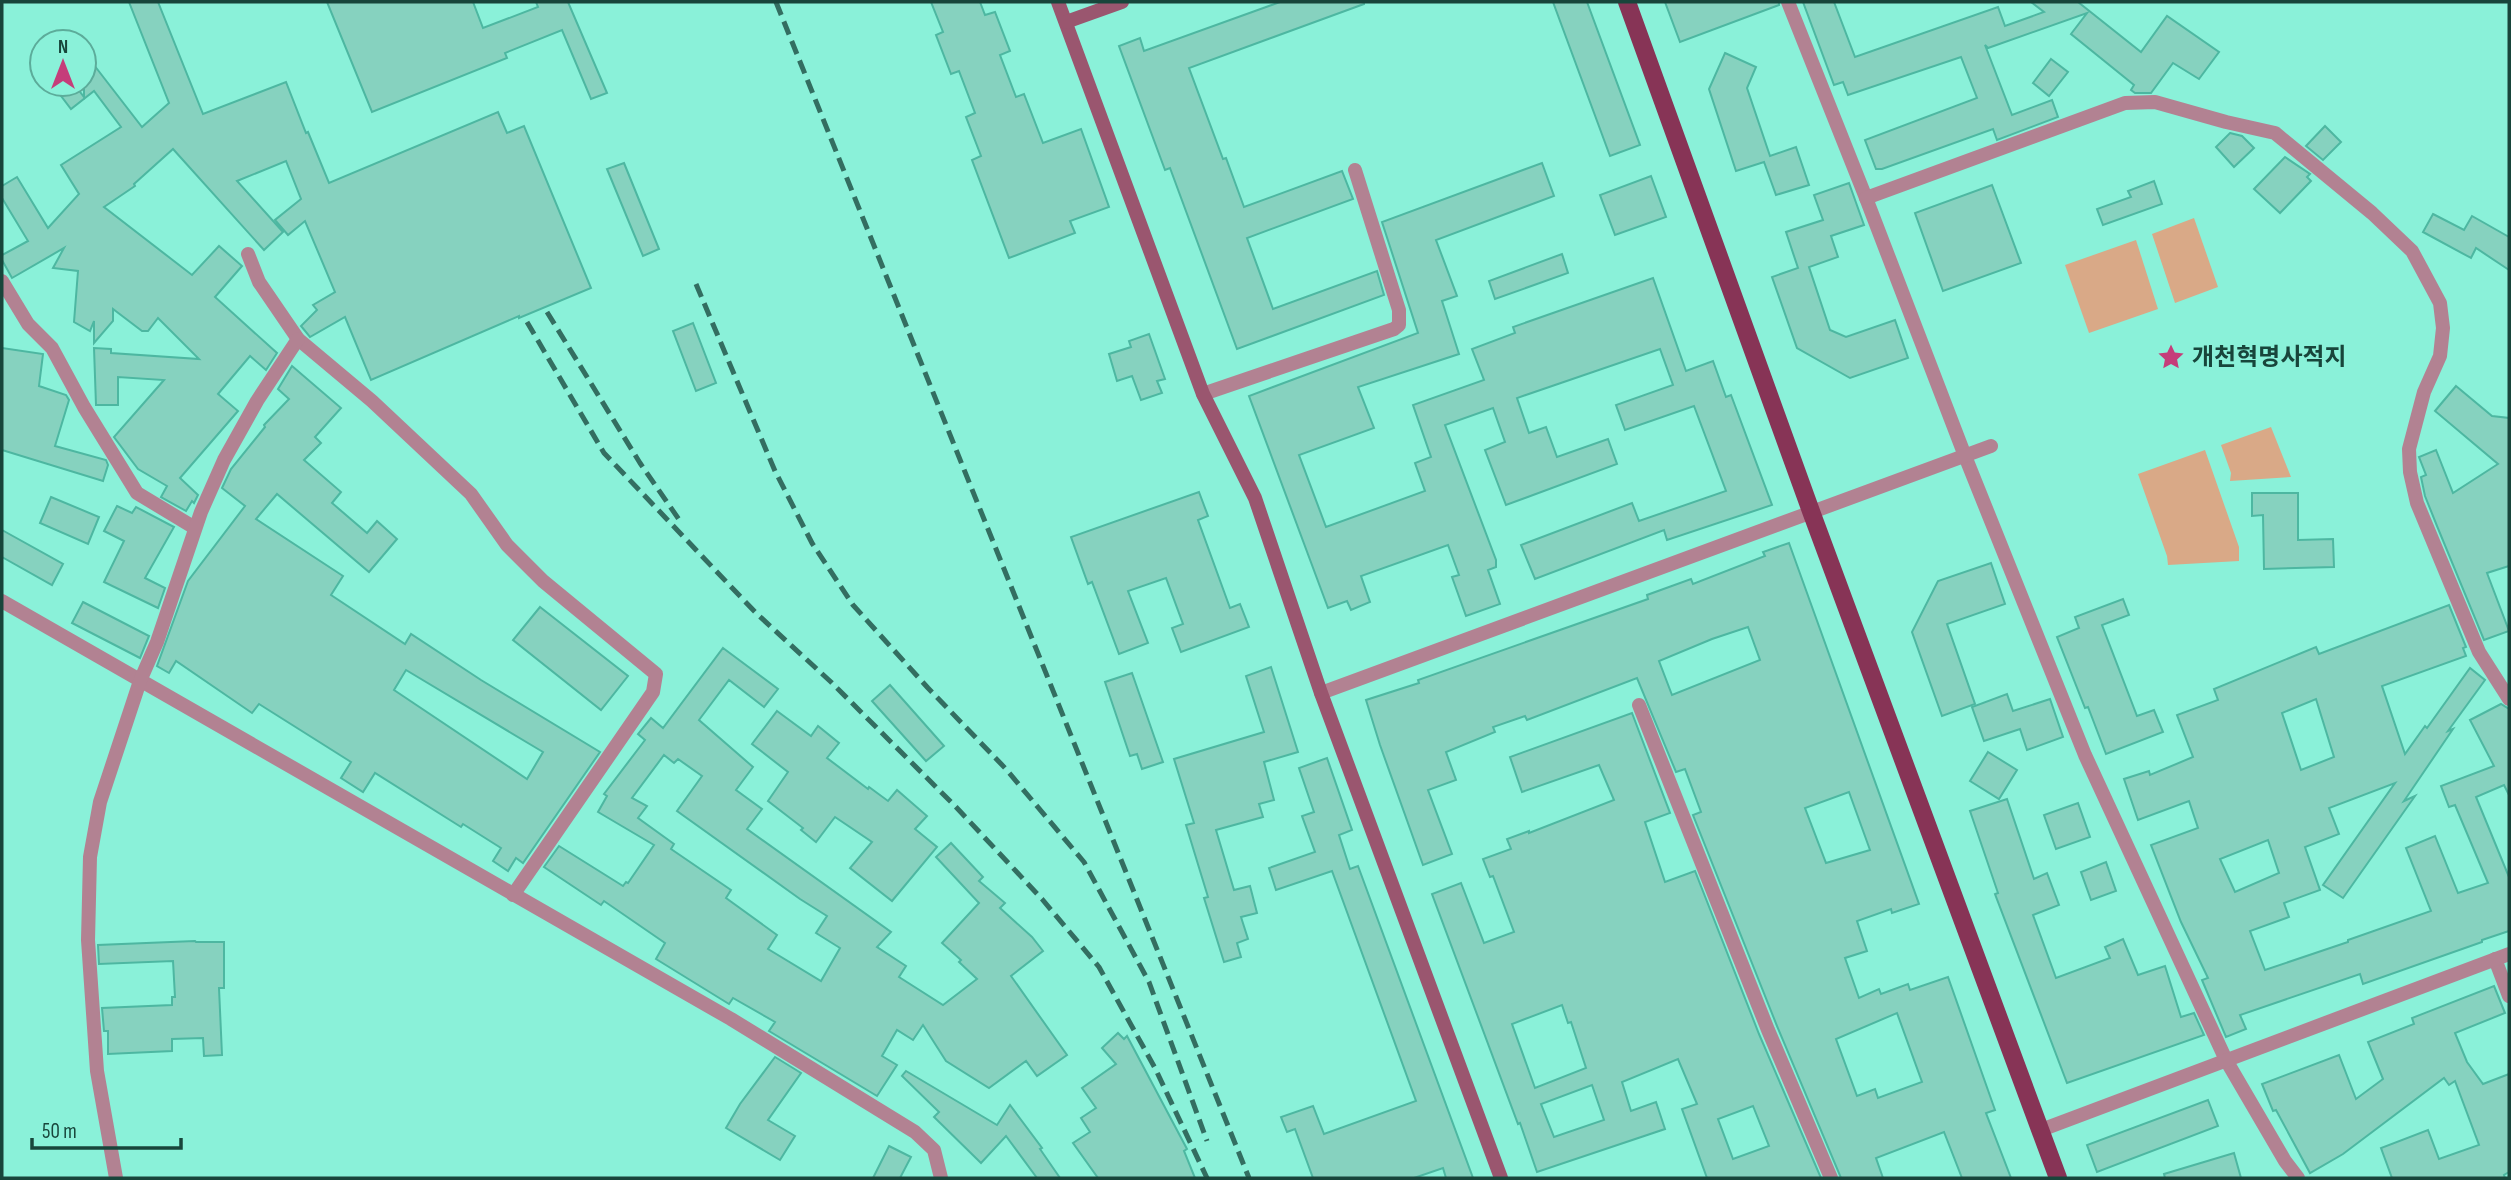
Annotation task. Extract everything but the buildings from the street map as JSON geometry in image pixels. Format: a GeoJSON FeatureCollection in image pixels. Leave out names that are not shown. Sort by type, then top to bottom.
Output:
{"type":"FeatureCollection","features":[{"type":"Feature","properties":{"kind":"main road"},"geometry":{"type":"LineString","coordinates":[[1058,2],[1203,394],[1255,498],[1321,693],[1501,1178]]}},
{"type":"Feature","properties":{"kind":"main road"},"geometry":{"type":"LineString","coordinates":[[1066,22],[1122,2]]}},
{"type":"Feature","properties":{"kind":"main road"},"geometry":{"type":"LineString","coordinates":[[1627,2],[1812,514],[2058,1178]]}},
{"type":"Feature","properties":{"kind":"street"},"geometry":{"type":"LineString","coordinates":[[1788,2],[1867,198],[1965,456],[2085,754],[2226,1060],[2285,1161],[2298,1178]]}},
{"type":"Feature","properties":{"kind":"street"},"geometry":{"type":"LineString","coordinates":[[1867,198],[2125,103],[2155,102],[2275,133],[2372,213],[2412,251],[2440,303],[2441,356],[2424,392],[2409,449],[2410,472],[2417,503],[2479,652],[2509,699]]}},
{"type":"Feature","properties":{"kind":"street"},"geometry":{"type":"LineString","coordinates":[[1203,394],[1394,329],[1399,325],[1399,310],[1355,170]]}},
{"type":"Feature","properties":{"kind":"street"},"geometry":{"type":"LineString","coordinates":[[248,254],[259,282],[298,339],[372,401],[471,494],[507,545],[543,581],[656,674],[653,692],[513,894]]}},
{"type":"Feature","properties":{"kind":"street"},"geometry":{"type":"LineString","coordinates":[[2,281],[28,324],[52,348],[84,407],[137,493],[195,528]]}},
{"type":"Feature","properties":{"kind":"street"},"geometry":{"type":"LineString","coordinates":[[116,1178],[97,1071],[91,1015],[88,940],[90,857],[100,802],[195,528],[224,460],[257,401],[298,339]]}},
{"type":"Feature","properties":{"kind":"street"},"geometry":{"type":"LineString","coordinates":[[1321,693],[1991,446]]}},
{"type":"Feature","properties":{"kind":"street"},"geometry":{"type":"LineString","coordinates":[[2,601],[731,1019],[915,1132],[934,1150],[941,1178]]}},
{"type":"Feature","properties":{"kind":"street"},"geometry":{"type":"LineString","coordinates":[[1639,705],[1763,1017],[1831,1178]]}},
{"type":"Feature","properties":{"kind":"street"},"geometry":{"type":"LineString","coordinates":[[2041,1130],[2502,957],[2509,996]]}},
{"type":"Feature","properties":{"kind":"shaded area"},"geometry":{"type":"Polygon","coordinates":[[[2194,218],[2218,287],[2175,303],[2152,234],[2194,218]]]}},
{"type":"Feature","properties":{"kind":"shaded area"},"geometry":{"type":"Polygon","coordinates":[[[2136,240],[2158,309],[2089,333],[2065,265],[2136,240]]]}},
{"type":"Feature","properties":{"kind":"shaded area"},"geometry":{"type":"Polygon","coordinates":[[[2271,427],[2291,477],[2230,481],[2231,473],[2221,445],[2271,427]]]}},
{"type":"Feature","properties":{"kind":"shaded area"},"geometry":{"type":"Polygon","coordinates":[[[2205,450],[2239,547],[2239,561],[2168,565],[2138,474],[2205,450]]]}},
{"type":"Feature","properties":{"kind":"railway"},"geometry":{"type":"LineString","coordinates":[[776,2],[1249,1178]]}},
{"type":"Feature","properties":{"kind":"railway"},"geometry":{"type":"LineString","coordinates":[[696,284],[775,471],[812,543],[853,605],[1005,768],[1084,862],[1149,982],[1207,1141]]}},
{"type":"Feature","properties":{"kind":"railway"},"geometry":{"type":"LineString","coordinates":[[547,312],[640,463],[680,521]]}},
{"type":"Feature","properties":{"kind":"railway"},"geometry":{"type":"LineString","coordinates":[[527,322],[604,453],[756,613],[831,682],[956,807],[1042,899],[1099,967],[1155,1068],[1207,1178]]}},
{"type":"Feature","properties":{"kind":"place","name":"개천혁명사적지"},"geometry":{"type":"Point","coordinates":[2171,357]}}]}
